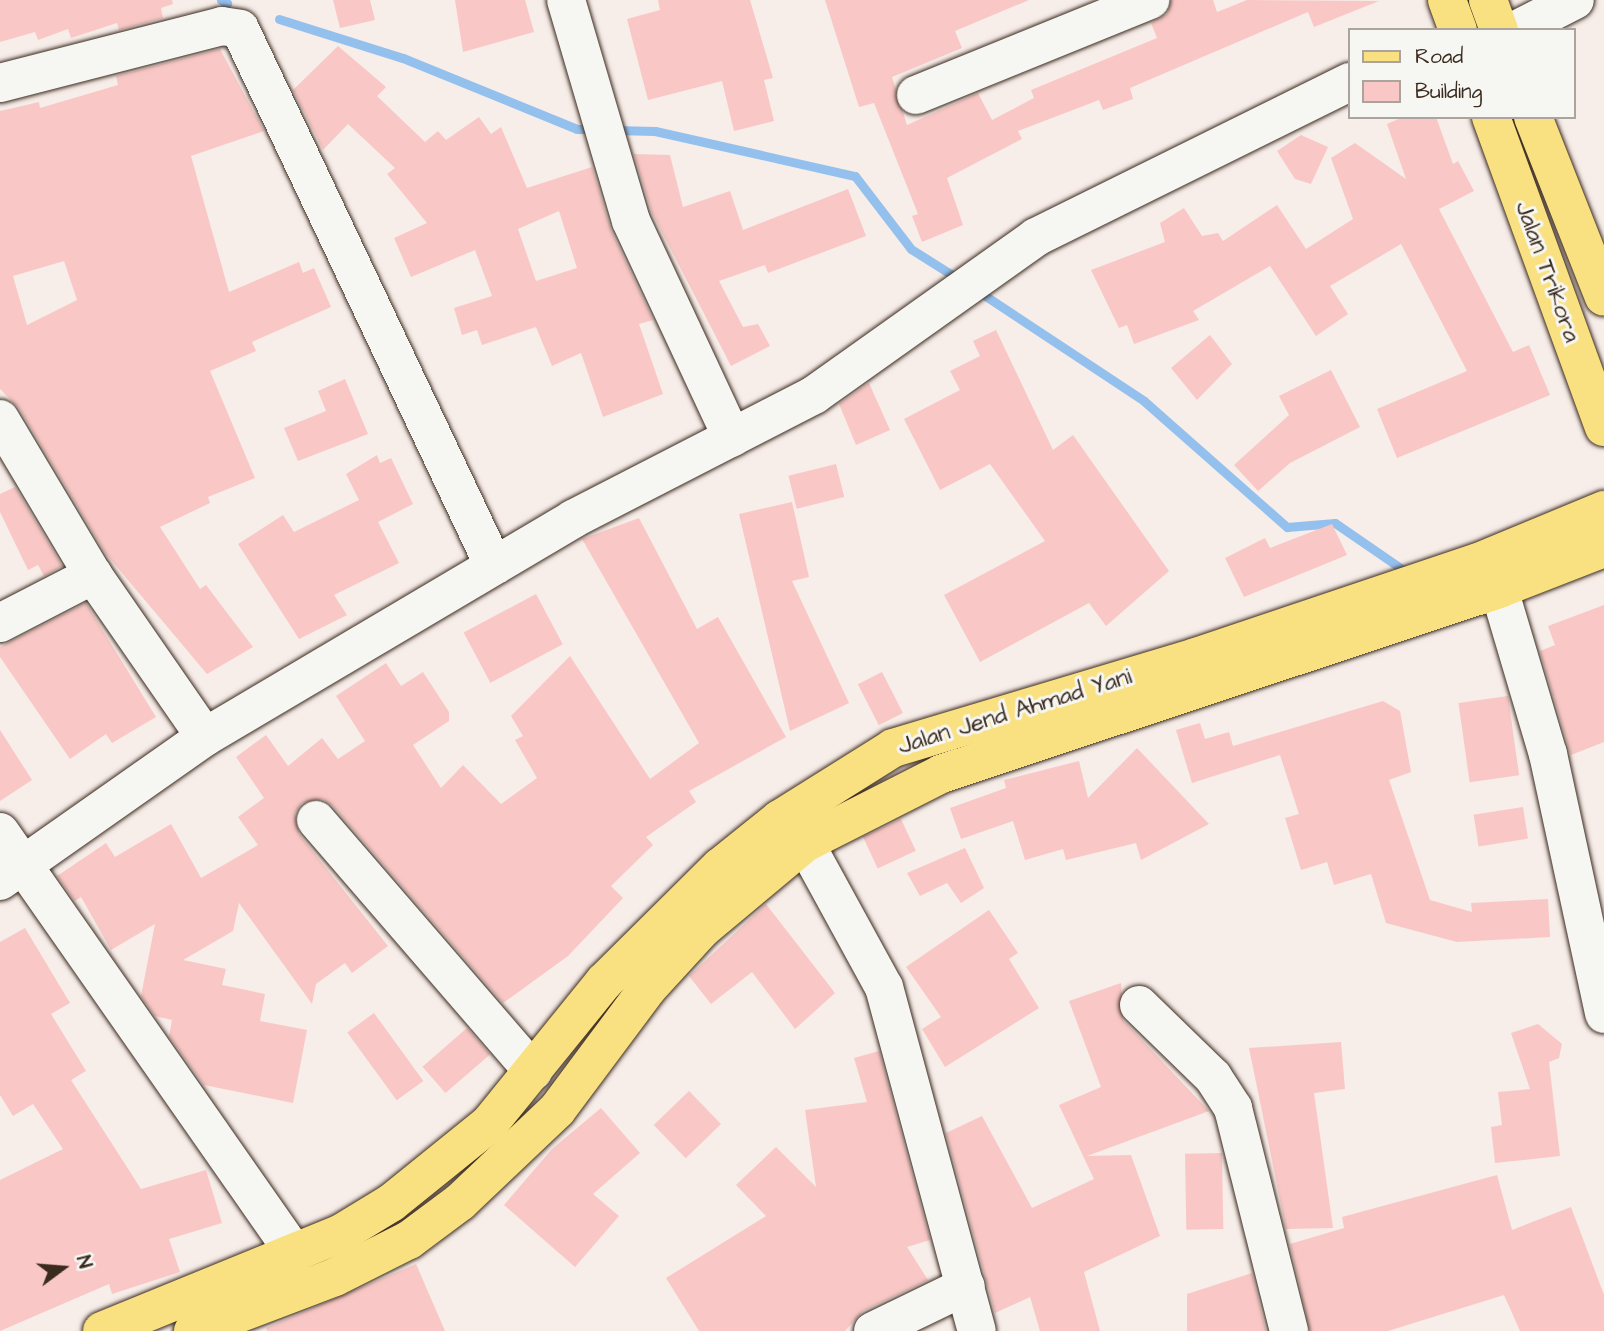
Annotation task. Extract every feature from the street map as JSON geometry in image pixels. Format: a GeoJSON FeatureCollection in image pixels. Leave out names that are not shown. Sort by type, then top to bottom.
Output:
{"type":"FeatureCollection","features":[{"type":"Feature","properties":{"kind":"main road"},"geometry":{"type":"LineString","coordinates":[[1447,0],[1457,28]]}},
{"type":"Feature","properties":{"kind":"main road"},"geometry":{"type":"LineString","coordinates":[[1488,0],[1498,28]]}},
{"type":"Feature","properties":{"kind":"main road","name":"Jalan Trikora"},"geometry":{"type":"LineString","coordinates":[[1492,119],[1604,427]]}},
{"type":"Feature","properties":{"kind":"main road","name":"Jalan Trikora"},"geometry":{"type":"LineString","coordinates":[[1534,119],[1604,297]]}},
{"type":"Feature","properties":{"kind":"main road","name":"Jalan Jend Ahmad Yani"},"geometry":{"type":"LineString","coordinates":[[102,1331],[295,1254],[391,1202],[489,1124],[604,982],[720,867],[780,819],[893,748],[1196,657],[1476,563],[1604,510]]}},
{"type":"Feature","properties":{"kind":"main road","name":"Jalan Jend Ahmad Yani"},"geometry":{"type":"LineString","coordinates":[[193,1331],[335,1277],[408,1240],[520,1146],[702,929],[805,843],[941,774],[1499,589],[1604,548]]}},
{"type":"Feature","properties":{"kind":"main road"},"geometry":{"type":"LineString","coordinates":[[489,1124],[520,1146]]}},
{"type":"Feature","properties":{"kind":"street"},"geometry":{"type":"LineString","coordinates":[[566,0],[631,221],[732,438]]}},
{"type":"Feature","properties":{"kind":"street"},"geometry":{"type":"LineString","coordinates":[[916,96],[1150,0]]}},
{"type":"Feature","properties":{"kind":"street"},"geometry":{"type":"LineString","coordinates":[[1520,28],[1575,0]]}},
{"type":"Feature","properties":{"kind":"street"},"geometry":{"type":"LineString","coordinates":[[0,83],[234,13],[494,566]]}},
{"type":"Feature","properties":{"kind":"street"},"geometry":{"type":"LineString","coordinates":[[11,874],[205,737],[494,566],[814,395],[1036,237],[1348,83]]}},
{"type":"Feature","properties":{"kind":"street"},"geometry":{"type":"LineString","coordinates":[[0,419],[93,575],[205,737]]}},
{"type":"Feature","properties":{"kind":"street"},"geometry":{"type":"LineString","coordinates":[[0,623],[93,575]]}},
{"type":"Feature","properties":{"kind":"street"},"geometry":{"type":"LineString","coordinates":[[1499,589],[1548,754],[1604,1014]]}},
{"type":"Feature","properties":{"kind":"street"},"geometry":{"type":"LineString","coordinates":[[316,820],[533,1071]]}},
{"type":"Feature","properties":{"kind":"street"},"geometry":{"type":"LineString","coordinates":[[0,832],[11,874],[295,1254]]}},
{"type":"Feature","properties":{"kind":"street"},"geometry":{"type":"LineString","coordinates":[[805,843],[884,987],[977,1331]]}},
{"type":"Feature","properties":{"kind":"street"},"geometry":{"type":"LineString","coordinates":[[1139,1005],[1213,1077],[1233,1108],[1289,1331]]}},
{"type":"Feature","properties":{"kind":"street"},"geometry":{"type":"LineString","coordinates":[[873,1331],[966,1286]]}},
{"type":"Feature","properties":{"kind":"building"},"geometry":{"type":"Polygon","coordinates":[[[0,0],[172,0],[173,4],[161,8],[163,18],[119,30],[117,23],[71,38],[68,29],[38,40],[35,32],[0,42],[0,0]]]}},
{"type":"Feature","properties":{"kind":"building"},"geometry":{"type":"Polygon","coordinates":[[[333,0],[370,0],[375,20],[340,28],[333,0]]]}},
{"type":"Feature","properties":{"kind":"building"},"geometry":{"type":"Polygon","coordinates":[[[455,0],[525,0],[534,32],[463,52],[455,0]]]}},
{"type":"Feature","properties":{"kind":"building"},"geometry":{"type":"Polygon","coordinates":[[[658,0],[750,0],[773,78],[764,80],[774,121],[734,131],[722,81],[648,100],[627,19],[660,10],[658,0]]]}},
{"type":"Feature","properties":{"kind":"building"},"geometry":{"type":"Polygon","coordinates":[[[825,0],[1029,0],[955,31],[962,48],[892,77],[907,125],[978,93],[992,120],[1034,98],[1031,90],[1157,38],[1151,23],[1167,14],[1171,0],[1213,0],[1217,12],[1247,0],[1379,1],[1314,27],[1308,12],[1130,88],[1133,99],[1103,110],[1099,100],[1018,131],[1022,139],[947,178],[963,225],[922,242],[912,216],[918,214],[874,103],[859,107],[825,0]]]}},
{"type":"Feature","properties":{"kind":"building"},"geometry":{"type":"Polygon","coordinates":[[[338,46],[386,87],[377,96],[425,142],[438,131],[446,140],[479,117],[491,134],[501,127],[527,188],[592,167],[611,230],[653,320],[639,324],[663,394],[603,417],[581,353],[552,366],[536,327],[482,345],[477,330],[462,335],[454,308],[492,296],[475,250],[411,277],[394,238],[427,223],[387,174],[395,168],[348,124],[323,150],[293,90],[338,46]],[[559,211],[518,229],[536,281],[577,268],[559,211]]]}},
{"type":"Feature","properties":{"kind":"building"},"geometry":{"type":"Polygon","coordinates":[[[220,49],[264,131],[191,156],[229,292],[299,262],[303,273],[314,268],[331,307],[252,342],[256,351],[210,371],[255,478],[208,497],[210,503],[160,527],[200,589],[206,585],[253,647],[207,674],[106,554],[19,408],[0,389],[0,111],[39,102],[40,108],[118,85],[116,76],[220,49]],[[64,261],[13,276],[27,325],[77,300],[64,261]]]}},
{"type":"Feature","properties":{"kind":"building"},"geometry":{"type":"Polygon","coordinates":[[[1398,119],[1437,119],[1453,164],[1458,161],[1474,191],[1439,209],[1513,352],[1529,345],[1550,395],[1397,458],[1377,409],[1467,371],[1401,244],[1330,286],[1348,314],[1316,336],[1270,266],[1193,311],[1199,320],[1134,344],[1127,325],[1119,328],[1091,270],[1165,242],[1160,223],[1184,208],[1202,236],[1218,233],[1223,241],[1277,205],[1306,249],[1353,219],[1331,158],[1355,143],[1406,179],[1387,124],[1398,119]]]}},
{"type":"Feature","properties":{"kind":"building"},"geometry":{"type":"Polygon","coordinates":[[[1301,135],[1328,147],[1311,184],[1295,179],[1277,151],[1301,135]]]}},
{"type":"Feature","properties":{"kind":"building"},"geometry":{"type":"Polygon","coordinates":[[[634,154],[670,155],[683,207],[730,191],[743,230],[848,189],[866,236],[768,273],[765,265],[719,281],[743,327],[758,324],[770,346],[731,366],[652,213],[634,154]]]}},
{"type":"Feature","properties":{"kind":"building"},"geometry":{"type":"Polygon","coordinates":[[[996,330],[1053,450],[1073,435],[1169,571],[1106,626],[1089,603],[980,662],[944,595],[1045,541],[990,464],[940,490],[904,419],[960,390],[950,371],[980,356],[973,341],[996,330]]]}},
{"type":"Feature","properties":{"kind":"building"},"geometry":{"type":"Polygon","coordinates":[[[1210,335],[1232,364],[1197,400],[1171,368],[1210,335]]]}},
{"type":"Feature","properties":{"kind":"building"},"geometry":{"type":"Polygon","coordinates":[[[1331,370],[1360,427],[1290,463],[1258,491],[1234,465],[1289,415],[1279,396],[1331,370]]]}},
{"type":"Feature","properties":{"kind":"building"},"geometry":{"type":"Polygon","coordinates":[[[345,379],[368,434],[298,461],[284,428],[326,411],[318,391],[345,379]]]}},
{"type":"Feature","properties":{"kind":"building"},"geometry":{"type":"Polygon","coordinates":[[[869,383],[890,430],[856,445],[839,404],[869,383]]]}},
{"type":"Feature","properties":{"kind":"building"},"geometry":{"type":"Polygon","coordinates":[[[377,455],[380,463],[391,458],[413,504],[378,522],[399,563],[334,595],[347,615],[299,639],[238,544],[283,515],[294,532],[359,500],[346,474],[377,455]]]}},
{"type":"Feature","properties":{"kind":"building"},"geometry":{"type":"Polygon","coordinates":[[[836,464],[844,497],[797,509],[788,476],[836,464]]]}},
{"type":"Feature","properties":{"kind":"building"},"geometry":{"type":"Polygon","coordinates":[[[15,487],[62,566],[44,576],[38,565],[28,570],[0,512],[0,494],[15,487]]]}},
{"type":"Feature","properties":{"kind":"building"},"geometry":{"type":"Polygon","coordinates":[[[792,502],[809,577],[792,581],[849,703],[790,731],[739,514],[792,502]]]}},
{"type":"Feature","properties":{"kind":"building"},"geometry":{"type":"Polygon","coordinates":[[[639,518],[697,629],[718,617],[786,737],[689,791],[696,802],[646,837],[653,845],[611,886],[623,898],[568,956],[503,1003],[333,806],[323,799],[302,803],[295,813],[299,834],[388,946],[352,973],[345,963],[316,984],[312,1004],[239,903],[233,931],[183,960],[226,969],[222,985],[265,994],[260,1021],[307,1030],[293,1103],[204,1085],[169,1036],[172,1020],[155,1016],[141,996],[155,924],[111,950],[81,897],[75,901],[57,876],[106,843],[115,857],[171,824],[201,878],[258,845],[238,817],[264,798],[236,757],[266,735],[288,766],[322,738],[338,759],[365,741],[336,696],[386,663],[401,686],[423,672],[449,712],[449,721],[413,745],[441,788],[463,765],[501,804],[537,778],[515,740],[523,736],[511,716],[570,656],[650,779],[699,743],[582,539],[639,518]]]}},
{"type":"Feature","properties":{"kind":"building"},"geometry":{"type":"Polygon","coordinates":[[[1332,524],[1347,555],[1244,597],[1225,558],[1265,538],[1270,548],[1332,524]]]}},
{"type":"Feature","properties":{"kind":"building"},"geometry":{"type":"Polygon","coordinates":[[[536,594],[563,644],[490,683],[464,632],[536,594]]]}},
{"type":"Feature","properties":{"kind":"building"},"geometry":{"type":"Polygon","coordinates":[[[86,603],[156,717],[112,743],[106,734],[70,759],[0,657],[0,647],[86,603]]]}},
{"type":"Feature","properties":{"kind":"building"},"geometry":{"type":"Polygon","coordinates":[[[1604,605],[1604,742],[1571,755],[1540,651],[1555,645],[1548,626],[1604,605]]]}},
{"type":"Feature","properties":{"kind":"building"},"geometry":{"type":"Polygon","coordinates":[[[882,672],[903,713],[879,725],[858,684],[882,672]]]}},
{"type":"Feature","properties":{"kind":"building"},"geometry":{"type":"Polygon","coordinates":[[[1508,696],[1519,775],[1470,782],[1458,703],[1508,696]]]}},
{"type":"Feature","properties":{"kind":"building"},"geometry":{"type":"Polygon","coordinates":[[[1383,701],[1400,711],[1411,772],[1389,780],[1430,900],[1472,912],[1471,903],[1548,899],[1550,937],[1457,942],[1386,923],[1371,874],[1334,885],[1327,862],[1301,870],[1285,818],[1299,814],[1280,755],[1192,783],[1176,730],[1200,723],[1205,739],[1229,732],[1233,746],[1383,701]]]}},
{"type":"Feature","properties":{"kind":"building"},"geometry":{"type":"Polygon","coordinates":[[[0,730],[32,780],[0,801],[0,730]]]}},
{"type":"Feature","properties":{"kind":"building"},"geometry":{"type":"Polygon","coordinates":[[[1137,748],[1209,824],[1141,860],[1136,843],[1066,860],[1063,849],[1025,860],[1013,821],[961,839],[950,808],[1006,788],[1004,780],[1079,761],[1088,798],[1137,748]]]}},
{"type":"Feature","properties":{"kind":"building"},"geometry":{"type":"Polygon","coordinates":[[[1523,807],[1528,839],[1479,846],[1474,815],[1523,807]]]}},
{"type":"Feature","properties":{"kind":"building"},"geometry":{"type":"Polygon","coordinates":[[[901,819],[916,851],[878,868],[863,837],[901,819]]]}},
{"type":"Feature","properties":{"kind":"building"},"geometry":{"type":"Polygon","coordinates":[[[965,848],[984,888],[961,903],[947,883],[920,896],[907,873],[965,848]]]}},
{"type":"Feature","properties":{"kind":"building"},"geometry":{"type":"Polygon","coordinates":[[[766,904],[835,993],[795,1029],[752,972],[711,1004],[689,976],[766,904]]]}},
{"type":"Feature","properties":{"kind":"building"},"geometry":{"type":"Polygon","coordinates":[[[989,910],[1018,953],[1009,959],[1039,1008],[945,1067],[922,1029],[941,1017],[906,967],[989,910]]]}},
{"type":"Feature","properties":{"kind":"building"},"geometry":{"type":"Polygon","coordinates":[[[25,928],[70,1003],[51,1014],[86,1071],[71,1080],[141,1189],[206,1170],[222,1223],[169,1239],[180,1272],[112,1294],[109,1284],[0,1331],[0,1180],[63,1149],[33,1104],[13,1116],[0,1095],[0,942],[25,928]]]}},
{"type":"Feature","properties":{"kind":"building"},"geometry":{"type":"Polygon","coordinates":[[[1121,983],[1123,1020],[1209,1111],[1087,1156],[1131,1155],[1160,1236],[1084,1272],[1100,1331],[1040,1331],[1030,1297],[995,1313],[946,1133],[982,1116],[1032,1208],[1094,1179],[1059,1105],[1101,1087],[1069,1001],[1121,983]]]}},
{"type":"Feature","properties":{"kind":"building"},"geometry":{"type":"Polygon","coordinates":[[[374,1013],[423,1081],[397,1100],[347,1032],[374,1013]]]}},
{"type":"Feature","properties":{"kind":"building"},"geometry":{"type":"Polygon","coordinates":[[[1538,1024],[1562,1044],[1559,1058],[1549,1062],[1560,1156],[1495,1163],[1491,1127],[1502,1125],[1498,1092],[1530,1089],[1511,1033],[1538,1024]]]}},
{"type":"Feature","properties":{"kind":"building"},"geometry":{"type":"Polygon","coordinates":[[[467,1028],[490,1054],[445,1093],[422,1067],[467,1028]]]}},
{"type":"Feature","properties":{"kind":"building"},"geometry":{"type":"Polygon","coordinates":[[[1341,1042],[1345,1089],[1314,1093],[1333,1228],[1286,1229],[1249,1048],[1341,1042]]]}},
{"type":"Feature","properties":{"kind":"building"},"geometry":{"type":"Polygon","coordinates":[[[879,1051],[930,1240],[907,1247],[928,1280],[863,1311],[845,1331],[699,1331],[666,1278],[766,1216],[736,1185],[776,1147],[816,1187],[805,1110],[867,1102],[854,1058],[879,1051]]]}},
{"type":"Feature","properties":{"kind":"building"},"geometry":{"type":"Polygon","coordinates":[[[689,1091],[721,1124],[686,1158],[654,1125],[689,1091]]]}},
{"type":"Feature","properties":{"kind":"building"},"geometry":{"type":"Polygon","coordinates":[[[601,1108],[640,1153],[593,1194],[619,1216],[575,1267],[504,1205],[552,1149],[601,1108]]]}},
{"type":"Feature","properties":{"kind":"building"},"geometry":{"type":"Polygon","coordinates":[[[1222,1153],[1223,1229],[1186,1230],[1185,1154],[1222,1153]]]}},
{"type":"Feature","properties":{"kind":"building"},"geometry":{"type":"Polygon","coordinates":[[[1497,1175],[1512,1230],[1571,1207],[1604,1295],[1604,1331],[1520,1331],[1504,1295],[1388,1331],[1310,1331],[1290,1244],[1344,1228],[1342,1217],[1497,1175]]]}},
{"type":"Feature","properties":{"kind":"building"},"geometry":{"type":"Polygon","coordinates":[[[416,1264],[445,1331],[267,1331],[266,1328],[416,1264]]]}},
{"type":"Feature","properties":{"kind":"building"},"geometry":{"type":"Polygon","coordinates":[[[1252,1273],[1266,1331],[1187,1331],[1187,1294],[1252,1273]]]}},
{"type":"Feature","properties":{"kind":"waterway"},"geometry":{"type":"LineString","coordinates":[[221,0],[227,3]]}},
{"type":"Feature","properties":{"kind":"waterway"},"geometry":{"type":"LineString","coordinates":[[279,19],[403,58],[577,129],[593,129]]}},
{"type":"Feature","properties":{"kind":"waterway"},"geometry":{"type":"LineString","coordinates":[[614,130],[655,131],[855,176],[911,249],[960,280]]}},
{"type":"Feature","properties":{"kind":"waterway"},"geometry":{"type":"LineString","coordinates":[[978,291],[1144,401],[1287,527],[1335,523],[1402,569]]}}]}
